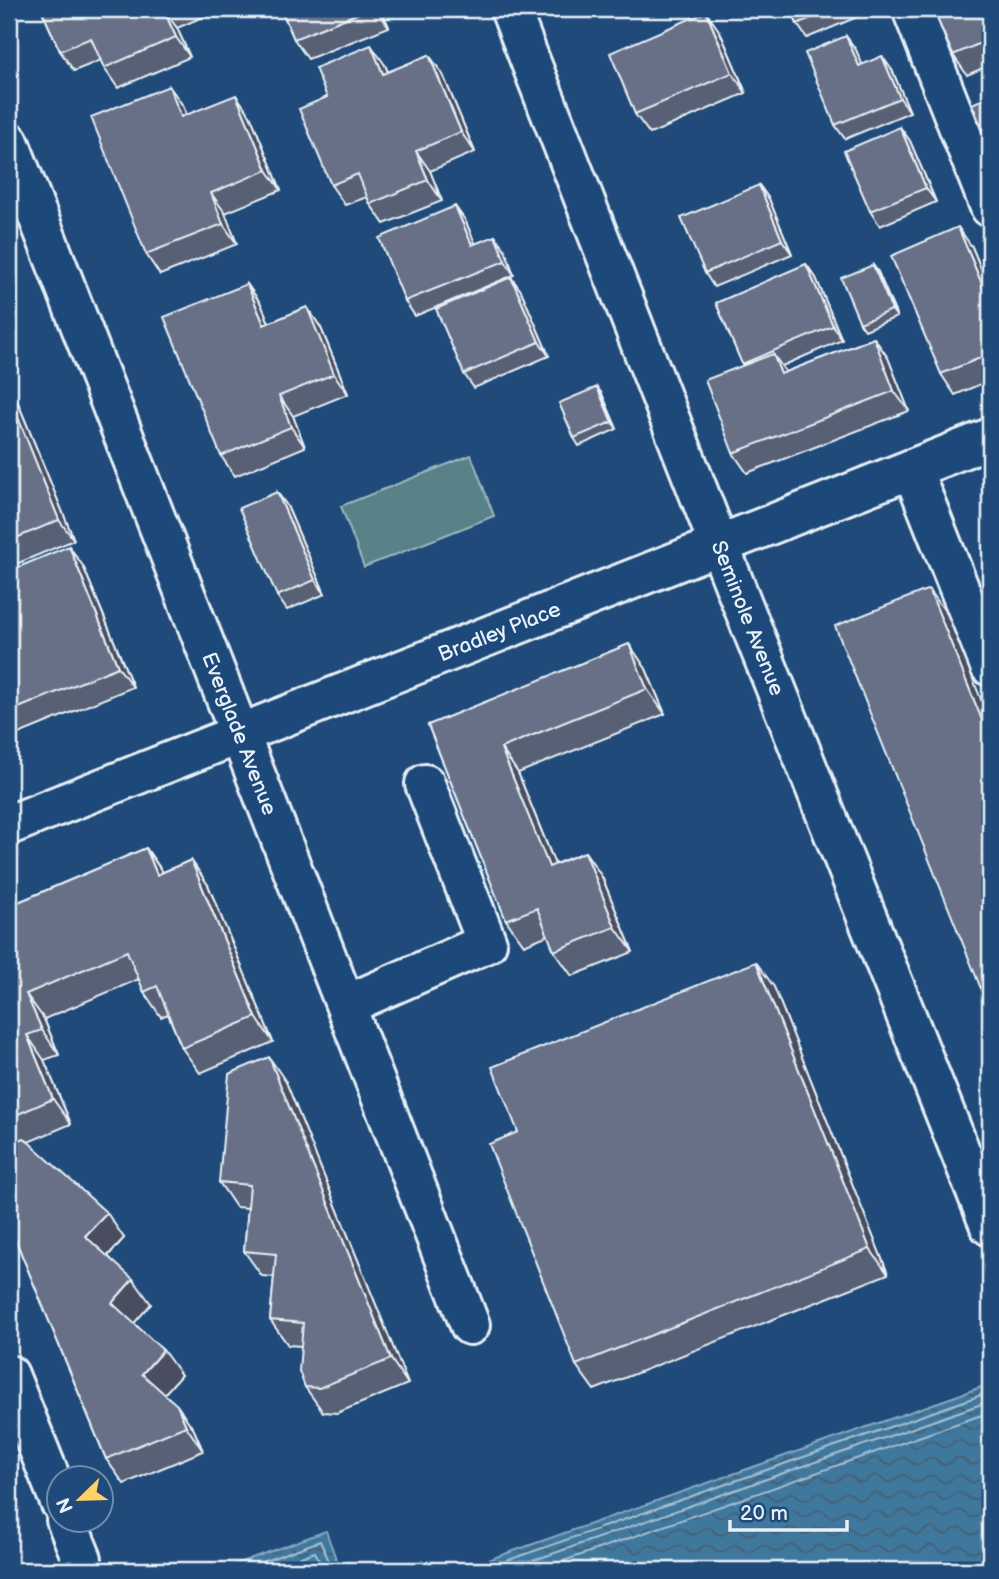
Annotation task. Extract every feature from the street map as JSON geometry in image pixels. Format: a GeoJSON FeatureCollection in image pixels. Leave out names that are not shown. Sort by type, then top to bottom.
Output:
{"type":"FeatureCollection","features":[{"type":"Feature","properties":{"kind":"street","name":"Seminole Avenue"},"geometry":{"type":"LineString","coordinates":[[510,9],[990,1226]]}},
{"type":"Feature","properties":{"kind":"street"},"geometry":{"type":"LineString","coordinates":[[912,9],[990,207]]}},
{"type":"Feature","properties":{"kind":"street","name":"Everglade Avenue"},"geometry":{"type":"LineString","coordinates":[[9,142],[470,1325]]}},
{"type":"Feature","properties":{"kind":"street","name":"Bradley Place"},"geometry":{"type":"LineString","coordinates":[[9,825],[990,438]]}},
{"type":"Feature","properties":{"kind":"street"},"geometry":{"type":"LineString","coordinates":[[912,470],[990,666]]}},
{"type":"Feature","properties":{"kind":"street"},"geometry":{"type":"LineString","coordinates":[[346,1005],[487,943],[425,784]]}},
{"type":"Feature","properties":{"kind":"street"},"geometry":{"type":"LineString","coordinates":[[9,1375],[46,1467]]}},
{"type":"Feature","properties":{"kind":"street"},"geometry":{"type":"LineString","coordinates":[[72,1534],[82,1559]]}},
{"type":"Feature","properties":{"kind":"green space"},"geometry":{"type":"Polygon","coordinates":[[[471,455],[494,516],[364,567],[341,506],[471,455]]]}},
{"type":"Feature","properties":{"kind":"water"},"geometry":{"type":"Polygon","coordinates":[[[990,1384],[990,1570],[459,1570],[990,1384]]]}},
{"type":"Feature","properties":{"kind":"water"},"geometry":{"type":"Polygon","coordinates":[[[326,1531],[340,1570],[219,1570],[326,1531]]]}},
{"type":"Feature","properties":{"kind":"building"},"geometry":{"type":"Polygon","coordinates":[[[41,9],[163,9],[176,37],[104,68],[91,38],[60,51],[41,9]]]}},
{"type":"Feature","properties":{"kind":"building"},"geometry":{"type":"Polygon","coordinates":[[[281,9],[369,9],[294,39],[281,9]]]}},
{"type":"Feature","properties":{"kind":"building"},"geometry":{"type":"Polygon","coordinates":[[[791,9],[833,9],[797,24],[791,9]]]}},
{"type":"Feature","properties":{"kind":"building"},"geometry":{"type":"Polygon","coordinates":[[[933,9],[990,9],[990,39],[953,55],[933,9]]]}},
{"type":"Feature","properties":{"kind":"building"},"geometry":{"type":"Polygon","coordinates":[[[706,12],[732,73],[635,114],[610,53],[706,12]]]}},
{"type":"Feature","properties":{"kind":"building"},"geometry":{"type":"Polygon","coordinates":[[[846,36],[859,66],[882,56],[900,98],[835,125],[805,53],[846,36]]]}},
{"type":"Feature","properties":{"kind":"building"},"geometry":{"type":"Polygon","coordinates":[[[371,45],[383,74],[429,55],[461,132],[416,151],[428,180],[370,204],[358,174],[331,185],[299,109],[327,97],[315,68],[371,45]]]}},
{"type":"Feature","properties":{"kind":"building"},"geometry":{"type":"Polygon","coordinates":[[[169,86],[181,117],[236,95],[267,170],[211,193],[223,224],[146,254],[91,117],[169,86]]]}},
{"type":"Feature","properties":{"kind":"building"},"geometry":{"type":"Polygon","coordinates":[[[990,96],[990,148],[972,104],[990,96]]]}},
{"type":"Feature","properties":{"kind":"building"},"geometry":{"type":"Polygon","coordinates":[[[900,127],[926,188],[870,211],[844,151],[900,127]]]}},
{"type":"Feature","properties":{"kind":"building"},"geometry":{"type":"Polygon","coordinates":[[[759,185],[782,240],[705,273],[681,218],[759,185]]]}},
{"type":"Feature","properties":{"kind":"building"},"geometry":{"type":"Polygon","coordinates":[[[455,206],[472,245],[495,236],[505,261],[405,301],[379,238],[455,206]]]}},
{"type":"Feature","properties":{"kind":"building"},"geometry":{"type":"Polygon","coordinates":[[[958,227],[990,303],[990,354],[941,374],[891,256],[958,227]]]}},
{"type":"Feature","properties":{"kind":"building"},"geometry":{"type":"Polygon","coordinates":[[[806,264],[833,326],[742,364],[716,303],[806,264]]]}},
{"type":"Feature","properties":{"kind":"building"},"geometry":{"type":"Polygon","coordinates":[[[873,265],[892,310],[860,323],[841,278],[873,265]]]}},
{"type":"Feature","properties":{"kind":"building"},"geometry":{"type":"Polygon","coordinates":[[[511,277],[539,342],[464,374],[436,309],[511,277]]]}},
{"type":"Feature","properties":{"kind":"building"},"geometry":{"type":"Polygon","coordinates":[[[247,284],[264,325],[307,307],[334,374],[279,396],[291,427],[221,456],[164,317],[247,284]]]}},
{"type":"Feature","properties":{"kind":"building"},"geometry":{"type":"Polygon","coordinates":[[[874,338],[894,391],[733,453],[705,380],[773,354],[781,374],[874,338]]]}},
{"type":"Feature","properties":{"kind":"building"},"geometry":{"type":"Polygon","coordinates":[[[597,387],[612,422],[574,438],[559,403],[597,387]]]}},
{"type":"Feature","properties":{"kind":"building"},"geometry":{"type":"Polygon","coordinates":[[[9,395],[59,520],[9,541],[9,395]]]}},
{"type":"Feature","properties":{"kind":"building"},"geometry":{"type":"Polygon","coordinates":[[[277,492],[315,580],[277,596],[239,508],[277,492]]]}},
{"type":"Feature","properties":{"kind":"building"},"geometry":{"type":"Polygon","coordinates":[[[69,546],[118,667],[9,712],[9,571],[69,546]]]}},
{"type":"Feature","properties":{"kind":"building"},"geometry":{"type":"Polygon","coordinates":[[[929,589],[990,740],[990,1011],[835,626],[929,589]]]}},
{"type":"Feature","properties":{"kind":"building"},"geometry":{"type":"Polygon","coordinates":[[[629,644],[647,689],[501,748],[549,867],[585,852],[615,927],[554,951],[537,908],[506,920],[428,725],[629,644]]]}},
{"type":"Feature","properties":{"kind":"building"},"geometry":{"type":"Polygon","coordinates":[[[146,848],[157,875],[191,860],[256,1017],[182,1048],[157,986],[144,992],[127,951],[26,994],[42,1030],[27,1035],[53,1099],[9,1118],[9,906],[146,848]]]}},
{"type":"Feature","properties":{"kind":"building"},"geometry":{"type":"Polygon","coordinates":[[[756,962],[870,1249],[576,1365],[489,1144],[518,1132],[492,1067],[756,962]]]}},
{"type":"Feature","properties":{"kind":"building"},"geometry":{"type":"Polygon","coordinates":[[[269,1057],[391,1359],[319,1388],[305,1387],[299,1371],[303,1323],[270,1320],[276,1254],[244,1251],[250,1185],[219,1182],[229,1074],[269,1057]]]}},
{"type":"Feature","properties":{"kind":"building"},"geometry":{"type":"Polygon","coordinates":[[[24,1138],[107,1213],[85,1236],[133,1279],[112,1303],[163,1350],[142,1374],[177,1405],[186,1426],[106,1459],[9,1224],[9,1144],[24,1138]]]}}]}
